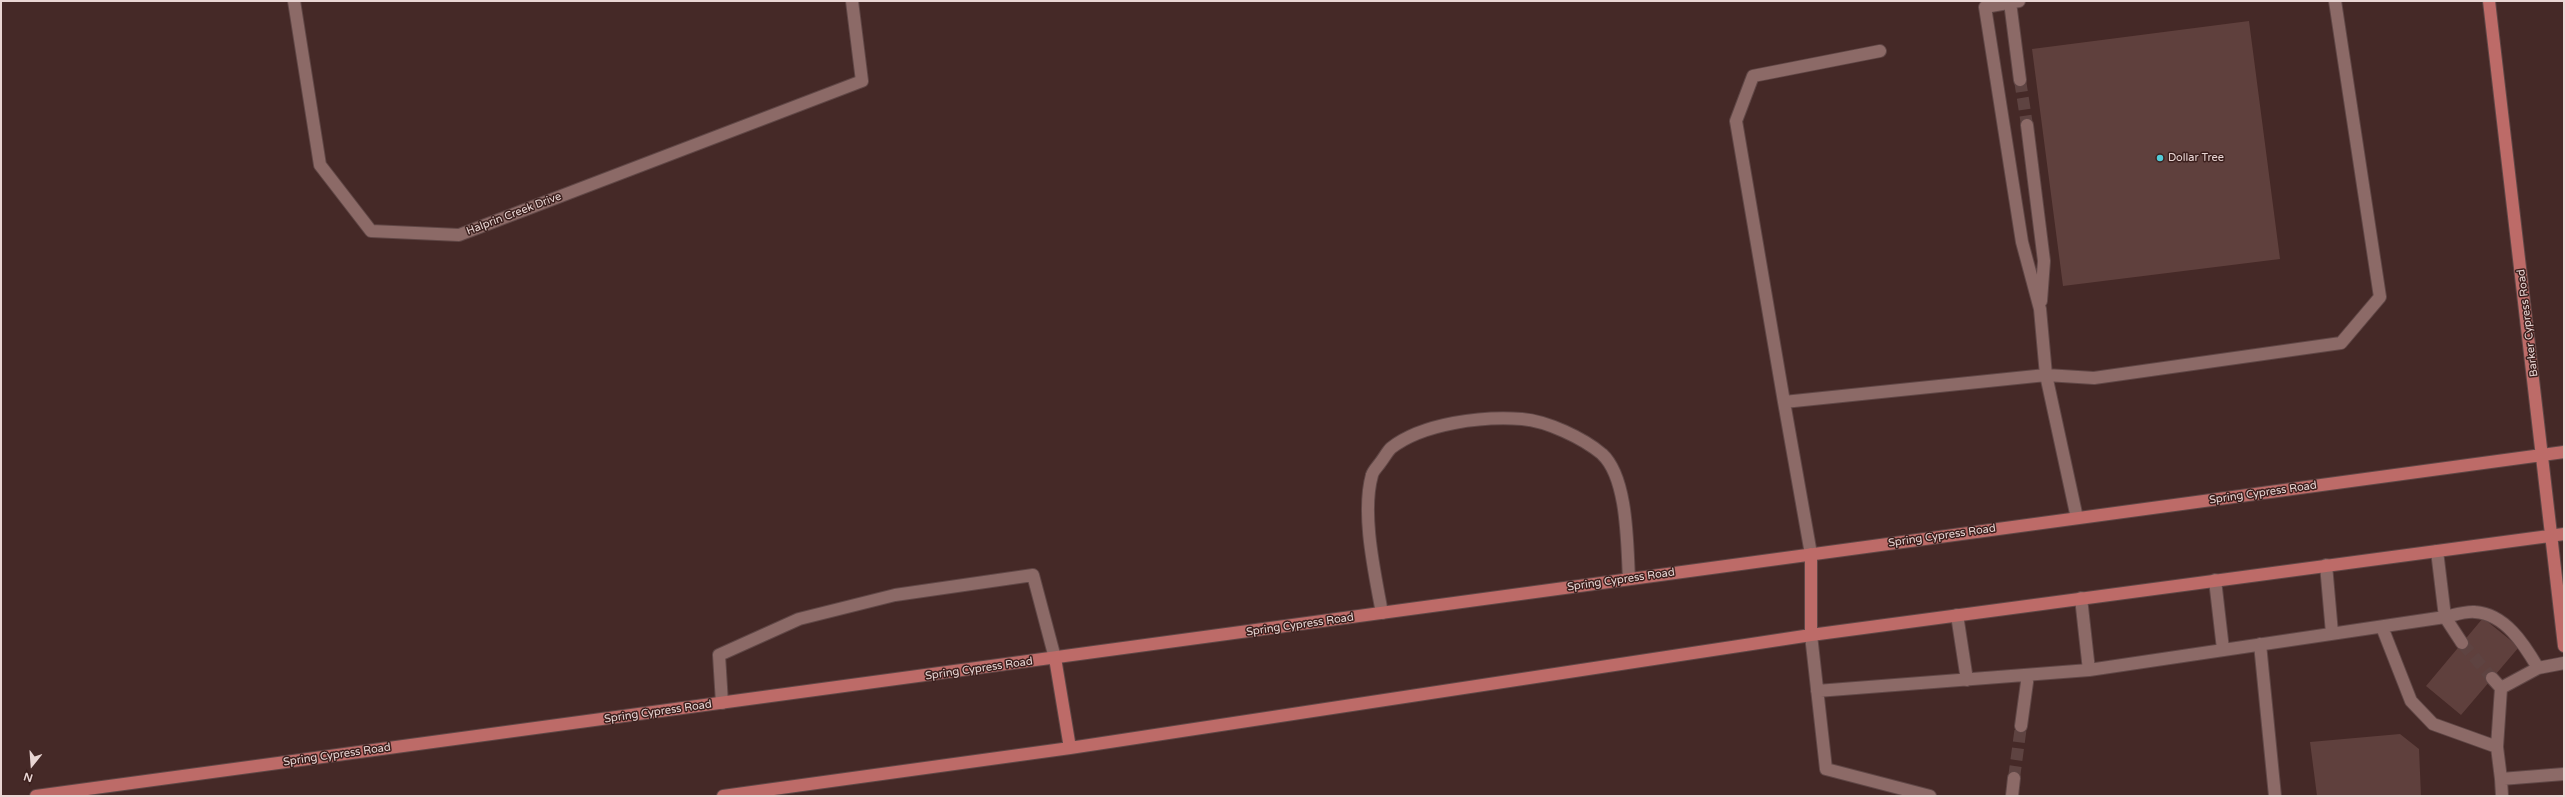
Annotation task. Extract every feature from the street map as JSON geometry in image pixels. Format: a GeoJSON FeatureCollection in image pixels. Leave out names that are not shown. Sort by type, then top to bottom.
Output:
{"type":"FeatureCollection","features":[{"type":"Feature","properties":{"kind":"main road","name":"Barker Cypress Road"},"geometry":{"type":"LineString","coordinates":[[2489,1],[2543,455],[2558,534],[2564,646]]}},
{"type":"Feature","properties":{"kind":"main road","name":"Spring Cypress Road"},"geometry":{"type":"LineString","coordinates":[[36,796],[722,704],[2564,452]]}},
{"type":"Feature","properties":{"kind":"main road"},"geometry":{"type":"LineString","coordinates":[[723,796],[1070,748],[1811,635],[2558,534]]}},
{"type":"Feature","properties":{"kind":"main road"},"geometry":{"type":"LineString","coordinates":[[1811,554],[1811,635]]}},
{"type":"Feature","properties":{"kind":"main road"},"geometry":{"type":"LineString","coordinates":[[1055,658],[1070,748]]}},
{"type":"Feature","properties":{"kind":"street","name":"Halprin Creek Drive"},"geometry":{"type":"LineString","coordinates":[[294,1],[320,165],[371,231],[458,235],[862,81],[852,1]]}},
{"type":"Feature","properties":{"kind":"street"},"geometry":{"type":"LineString","coordinates":[[1784,402],[2046,375],[2094,378],[2341,343],[2380,297],[2335,1]]}},
{"type":"Feature","properties":{"kind":"street"},"geometry":{"type":"LineString","coordinates":[[2020,80],[2015,2],[1986,6],[2022,242],[2040,309],[2046,375],[2077,518]]}},
{"type":"Feature","properties":{"kind":"street"},"geometry":{"type":"LineString","coordinates":[[1811,554],[1736,121],[1753,76],[1880,51]]}},
{"type":"Feature","properties":{"kind":"street"},"geometry":{"type":"LineString","coordinates":[[2027,125],[2044,261],[2040,309]]}},
{"type":"Feature","properties":{"kind":"street"},"geometry":{"type":"LineString","coordinates":[[1382,613],[1370,542],[1369,498],[1372,474],[1391,449],[1413,436],[1441,426],[1472,422],[1523,419],[1562,429],[1602,454],[1614,472],[1624,514],[1629,579]]}},
{"type":"Feature","properties":{"kind":"street"},"geometry":{"type":"LineString","coordinates":[[2437,551],[2445,617],[2462,643]]}},
{"type":"Feature","properties":{"kind":"street"},"geometry":{"type":"LineString","coordinates":[[2326,565],[2332,633]]}},
{"type":"Feature","properties":{"kind":"street"},"geometry":{"type":"LineString","coordinates":[[722,704],[718,655],[799,619],[895,595],[1034,575],[1055,658]]}},
{"type":"Feature","properties":{"kind":"street"},"geometry":{"type":"LineString","coordinates":[[2215,580],[2223,649]]}},
{"type":"Feature","properties":{"kind":"street"},"geometry":{"type":"LineString","coordinates":[[2081,598],[2089,670]]}},
{"type":"Feature","properties":{"kind":"street"},"geometry":{"type":"LineString","coordinates":[[1817,691],[2089,670],[2332,633],[2382,627],[2474,611],[2490,614],[2520,638],[2538,668]]}},
{"type":"Feature","properties":{"kind":"street"},"geometry":{"type":"LineString","coordinates":[[1957,615],[1967,680]]}},
{"type":"Feature","properties":{"kind":"street"},"geometry":{"type":"LineString","coordinates":[[2382,627],[2411,701],[2433,724],[2497,747]]}},
{"type":"Feature","properties":{"kind":"street"},"geometry":{"type":"LineString","coordinates":[[1811,635],[1826,769],[1930,796]]}},
{"type":"Feature","properties":{"kind":"street"},"geometry":{"type":"LineString","coordinates":[[2260,644],[2275,796]]}},
{"type":"Feature","properties":{"kind":"street"},"geometry":{"type":"LineString","coordinates":[[2501,688],[2538,668],[2564,663]]}},
{"type":"Feature","properties":{"kind":"street"},"geometry":{"type":"LineString","coordinates":[[2022,726],[2028,675]]}},
{"type":"Feature","properties":{"kind":"street"},"geometry":{"type":"LineString","coordinates":[[2492,678],[2501,688],[2497,747],[2502,796]]}},
{"type":"Feature","properties":{"kind":"street"},"geometry":{"type":"LineString","coordinates":[[2501,779],[2564,774]]}},
{"type":"Feature","properties":{"kind":"street"},"geometry":{"type":"LineString","coordinates":[[2012,796],[2014,778]]}},
{"type":"Feature","properties":{"kind":"building"},"geometry":{"type":"Polygon","coordinates":[[[2249,21],[2280,259],[2063,286],[2032,49],[2249,21]]]}},
{"type":"Feature","properties":{"kind":"building"},"geometry":{"type":"Polygon","coordinates":[[[2483,618],[2519,647],[2461,715],[2426,686],[2483,618]]]}},
{"type":"Feature","properties":{"kind":"building"},"geometry":{"type":"Polygon","coordinates":[[[2400,734],[2419,749],[2421,796],[2317,796],[2310,742],[2400,734]]]}},
{"type":"Feature","properties":{"kind":"tunnel"},"geometry":{"type":"LineString","coordinates":[[2020,80],[2027,125]]}},
{"type":"Feature","properties":{"kind":"tunnel"},"geometry":{"type":"LineString","coordinates":[[2462,643],[2492,678]]}},
{"type":"Feature","properties":{"kind":"tunnel"},"geometry":{"type":"LineString","coordinates":[[2014,778],[2021,726]]}},
{"type":"Feature","properties":{"kind":"place","name":"Dollar Tree"},"geometry":{"type":"Point","coordinates":[2160,158]}}]}
